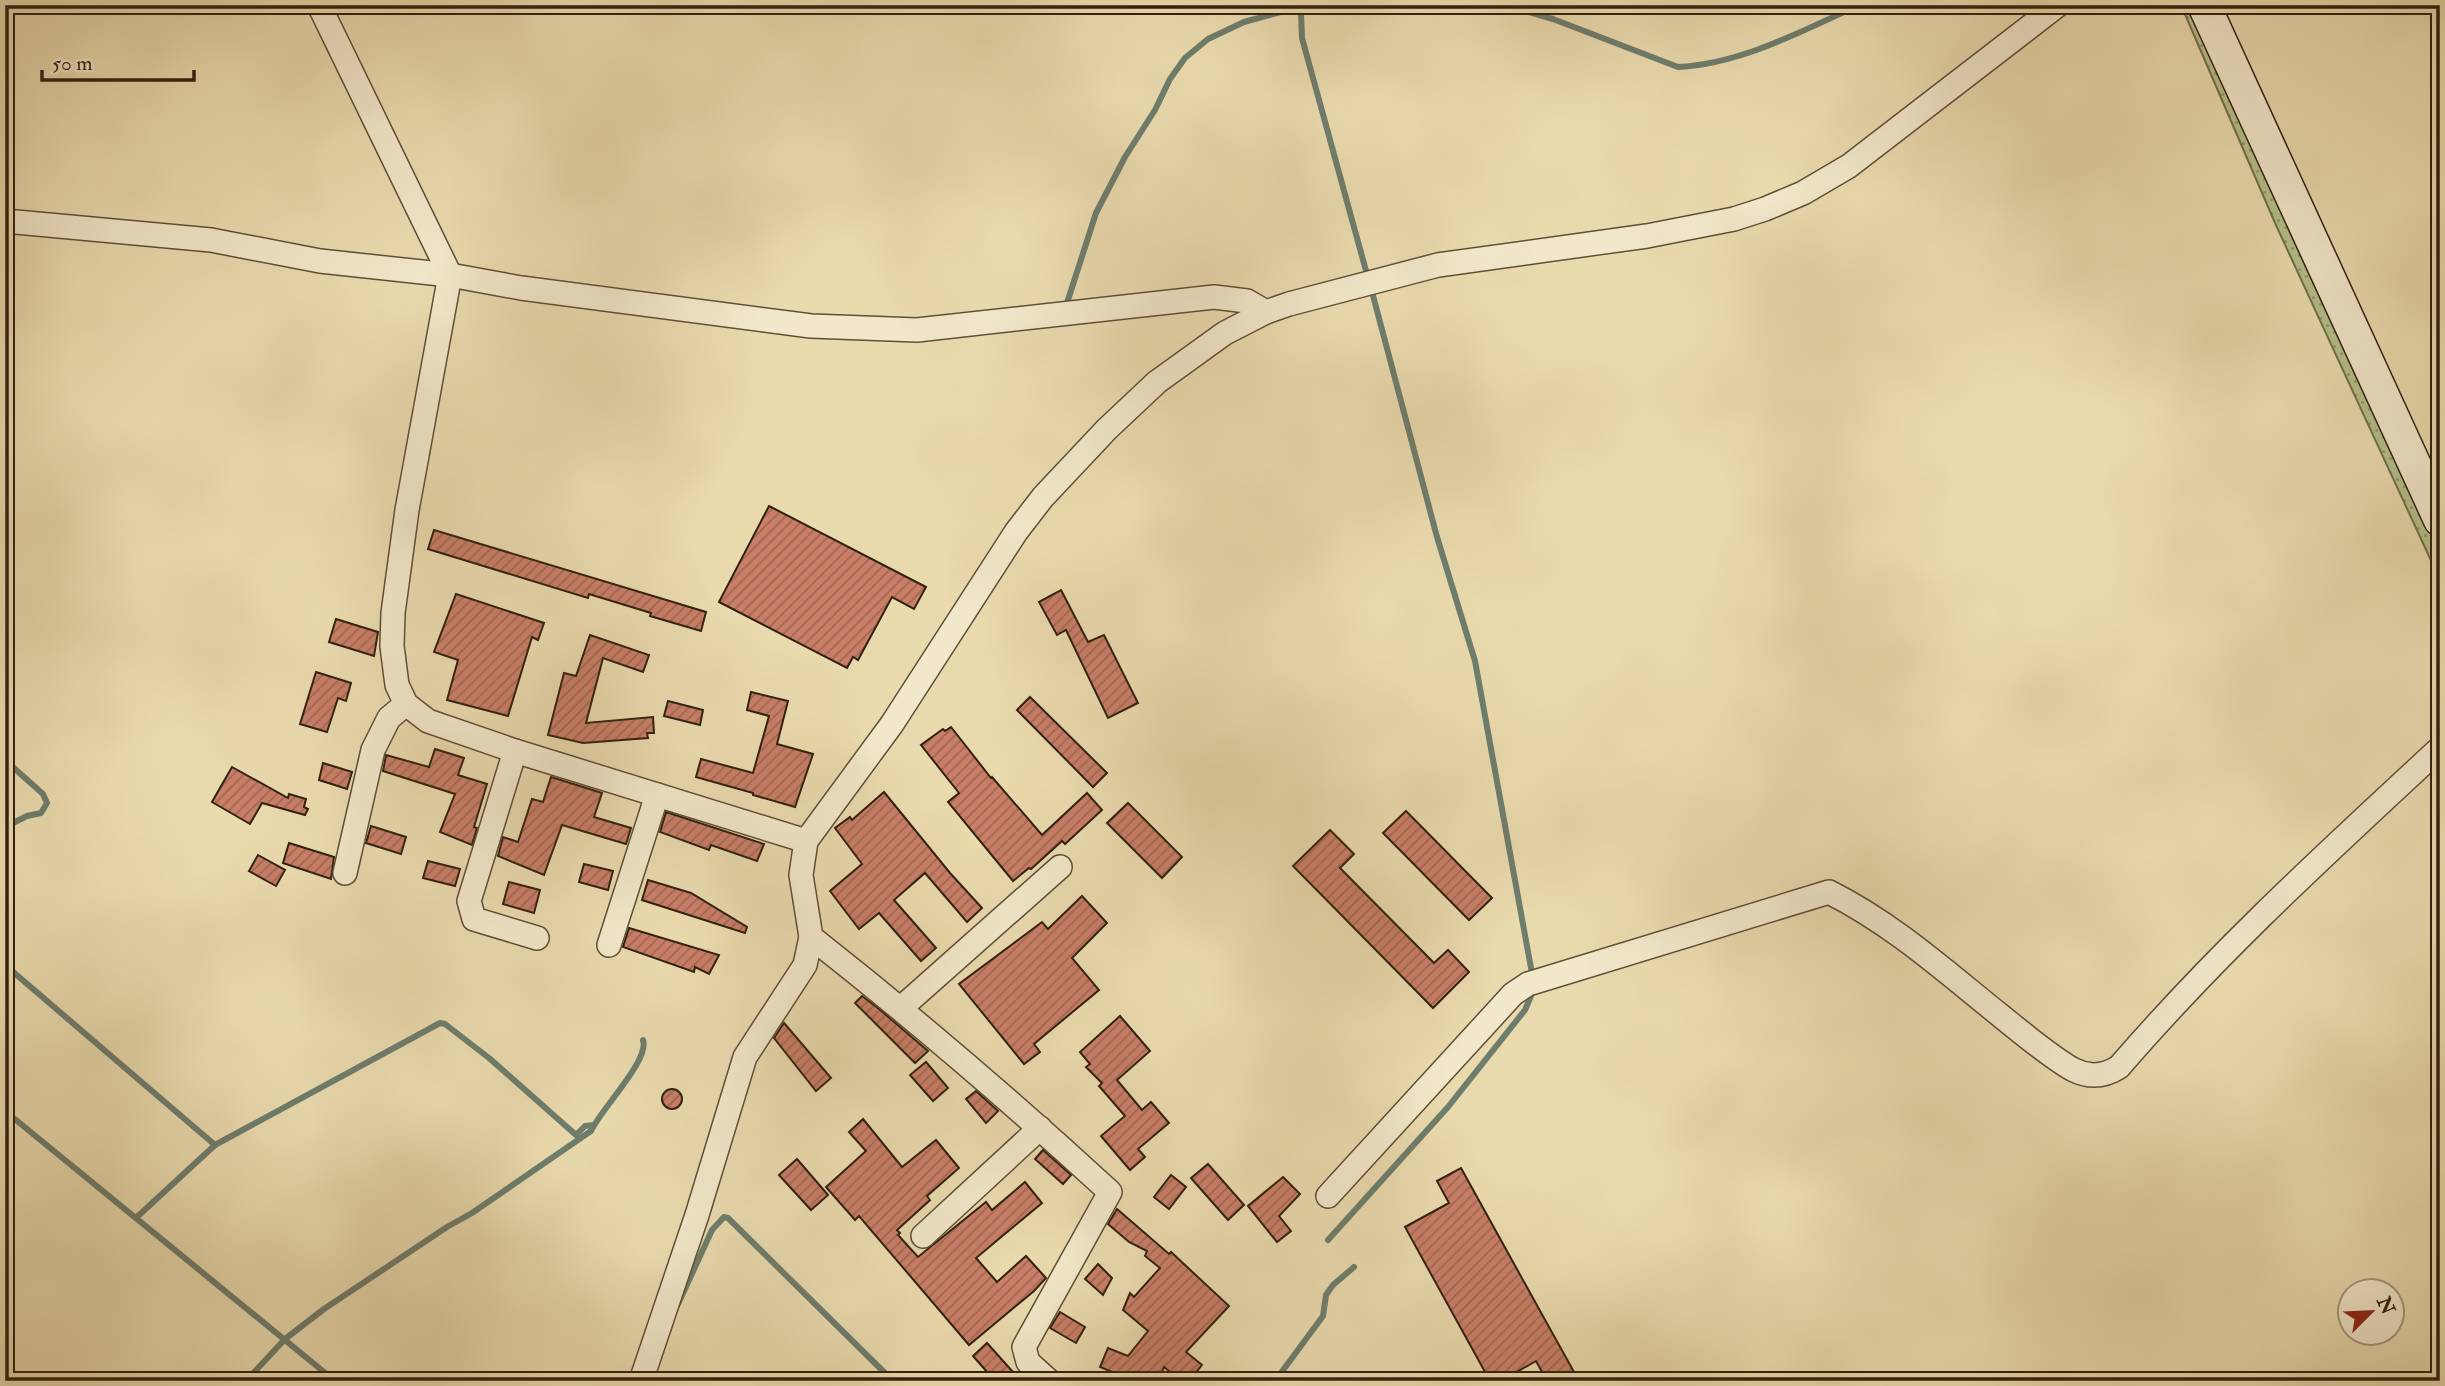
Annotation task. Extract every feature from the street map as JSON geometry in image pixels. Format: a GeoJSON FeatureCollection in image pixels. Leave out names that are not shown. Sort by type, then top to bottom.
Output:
{"type":"FeatureCollection","features":[{"type":"Feature","properties":{"kind":"main road"},"geometry":{"type":"LineString","coordinates":[[2204,5],[2440,520]]}},
{"type":"Feature","properties":{"kind":"street"},"geometry":{"type":"LineString","coordinates":[[320,5],[450,275],[407,510],[393,613],[397,685],[406,704],[428,721],[514,751],[806,841]]}},
{"type":"Feature","properties":{"kind":"street"},"geometry":{"type":"LineString","coordinates":[[642,1381],[745,1057],[805,965],[811,937],[801,875],[806,841],[892,724],[1016,532],[1043,497],[1107,429],[1157,382],[1225,333],[1266,313],[1438,265],[1647,236],[1734,219],[1803,193],[1840,172],[2058,5]]}},
{"type":"Feature","properties":{"kind":"street"},"geometry":{"type":"LineString","coordinates":[[5,221],[211,240],[320,261],[450,275],[521,288],[783,322],[872,329],[929,329],[1214,297],[1247,301],[1266,313]]}},
{"type":"Feature","properties":{"kind":"street"},"geometry":{"type":"LineString","coordinates":[[345,873],[373,750],[390,718],[406,704]]}},
{"type":"Feature","properties":{"kind":"street"},"geometry":{"type":"LineString","coordinates":[[1328,1196],[1513,994],[1534,982],[1829,892],[1882,921],[2017,1029],[2075,1070],[2096,1076],[2119,1066],[2166,1012],[2259,916],[2440,748]]}},
{"type":"Feature","properties":{"kind":"street"},"geometry":{"type":"LineString","coordinates":[[514,751],[469,901],[474,919],[537,938]]}},
{"type":"Feature","properties":{"kind":"street"},"geometry":{"type":"LineString","coordinates":[[609,945],[657,795]]}},
{"type":"Feature","properties":{"kind":"street"},"geometry":{"type":"LineString","coordinates":[[901,1008],[1060,867]]}},
{"type":"Feature","properties":{"kind":"street"},"geometry":{"type":"LineString","coordinates":[[811,937],[901,1008],[1110,1192],[1024,1347],[1028,1362],[1049,1381]]}},
{"type":"Feature","properties":{"kind":"street"},"geometry":{"type":"LineString","coordinates":[[923,1236],[1040,1128]]}},
{"type":"Feature","properties":{"kind":"green space"},"geometry":{"type":"Polygon","coordinates":[[[2181,5],[2193,5],[2440,551],[2440,580],[2275,223],[2181,5]]]}},
{"type":"Feature","properties":{"kind":"building"},"geometry":{"type":"Polygon","coordinates":[[[769,506],[926,587],[914,609],[892,597],[858,660],[853,657],[847,668],[719,602],[769,506]]]}},
{"type":"Feature","properties":{"kind":"building"},"geometry":{"type":"Polygon","coordinates":[[[434,530],[706,612],[701,631],[589,594],[588,598],[428,549],[434,530]]]}},
{"type":"Feature","properties":{"kind":"building"},"geometry":{"type":"Polygon","coordinates":[[[1061,590],[1088,642],[1104,635],[1138,703],[1108,718],[1066,630],[1057,635],[1039,602],[1061,590]]]}},
{"type":"Feature","properties":{"kind":"building"},"geometry":{"type":"Polygon","coordinates":[[[456,594],[544,623],[538,640],[532,637],[508,716],[447,700],[458,660],[434,652],[456,594]]]}},
{"type":"Feature","properties":{"kind":"building"},"geometry":{"type":"Polygon","coordinates":[[[336,619],[378,632],[374,656],[329,642],[336,619]]]}},
{"type":"Feature","properties":{"kind":"building"},"geometry":{"type":"Polygon","coordinates":[[[590,635],[649,655],[643,672],[603,658],[586,723],[653,717],[654,733],[647,733],[648,738],[583,743],[548,735],[564,673],[576,676],[590,635]]]}},
{"type":"Feature","properties":{"kind":"building"},"geometry":{"type":"Polygon","coordinates":[[[316,672],[351,683],[346,701],[338,698],[327,732],[300,724],[316,672]]]}},
{"type":"Feature","properties":{"kind":"building"},"geometry":{"type":"Polygon","coordinates":[[[751,692],[788,701],[777,744],[813,754],[795,807],[696,777],[701,759],[753,773],[769,716],[747,710],[751,692]]]}},
{"type":"Feature","properties":{"kind":"building"},"geometry":{"type":"Polygon","coordinates":[[[1030,697],[1107,773],[1093,787],[1017,710],[1030,697]]]}},
{"type":"Feature","properties":{"kind":"building"},"geometry":{"type":"Polygon","coordinates":[[[668,701],[703,710],[700,725],[664,716],[668,701]]]}},
{"type":"Feature","properties":{"kind":"building"},"geometry":{"type":"Polygon","coordinates":[[[951,727],[991,778],[1042,835],[1087,793],[1102,810],[1065,844],[1062,841],[1013,881],[948,802],[959,793],[921,745],[943,729],[945,731],[951,727]]]}},
{"type":"Feature","properties":{"kind":"building"},"geometry":{"type":"Polygon","coordinates":[[[435,749],[464,758],[458,775],[487,784],[474,827],[477,828],[472,845],[440,832],[455,794],[383,771],[386,755],[429,767],[435,749]]]}},
{"type":"Feature","properties":{"kind":"building"},"geometry":{"type":"Polygon","coordinates":[[[323,763],[352,772],[347,789],[319,780],[323,763]]]}},
{"type":"Feature","properties":{"kind":"building"},"geometry":{"type":"Polygon","coordinates":[[[232,767],[288,798],[289,794],[306,799],[304,807],[308,809],[305,815],[262,803],[250,824],[212,802],[232,767]]]}},
{"type":"Feature","properties":{"kind":"building"},"geometry":{"type":"Polygon","coordinates":[[[551,777],[602,793],[594,817],[631,828],[626,844],[562,825],[544,875],[498,856],[503,837],[518,842],[532,799],[543,802],[551,777]]]}},
{"type":"Feature","properties":{"kind":"building"},"geometry":{"type":"Polygon","coordinates":[[[884,792],[982,908],[967,922],[925,873],[894,900],[936,948],[921,961],[879,913],[859,929],[830,891],[862,864],[835,828],[850,817],[852,820],[884,792]]]}},
{"type":"Feature","properties":{"kind":"building"},"geometry":{"type":"Polygon","coordinates":[[[1128,803],[1182,857],[1162,878],[1107,823],[1128,803]]]}},
{"type":"Feature","properties":{"kind":"building"},"geometry":{"type":"Polygon","coordinates":[[[1406,811],[1492,898],[1469,920],[1383,833],[1406,811]]]}},
{"type":"Feature","properties":{"kind":"building"},"geometry":{"type":"Polygon","coordinates":[[[666,812],[764,844],[757,861],[711,845],[709,850],[660,832],[666,812]]]}},
{"type":"Feature","properties":{"kind":"building"},"geometry":{"type":"Polygon","coordinates":[[[371,826],[406,837],[401,854],[366,843],[371,826]]]}},
{"type":"Feature","properties":{"kind":"building"},"geometry":{"type":"Polygon","coordinates":[[[1330,830],[1354,854],[1340,868],[1434,963],[1448,950],[1469,972],[1433,1008],[1293,866],[1330,830]]]}},
{"type":"Feature","properties":{"kind":"building"},"geometry":{"type":"Polygon","coordinates":[[[289,843],[334,857],[331,879],[283,863],[289,843]]]}},
{"type":"Feature","properties":{"kind":"building"},"geometry":{"type":"Polygon","coordinates":[[[258,855],[285,870],[276,886],[249,871],[258,855]]]}},
{"type":"Feature","properties":{"kind":"building"},"geometry":{"type":"Polygon","coordinates":[[[428,861],[460,869],[455,886],[423,878],[428,861]]]}},
{"type":"Feature","properties":{"kind":"building"},"geometry":{"type":"Polygon","coordinates":[[[584,864],[613,871],[608,890],[579,882],[584,864]]]}},
{"type":"Feature","properties":{"kind":"building"},"geometry":{"type":"Polygon","coordinates":[[[648,880],[691,893],[747,927],[745,933],[642,900],[648,880]]]}},
{"type":"Feature","properties":{"kind":"building"},"geometry":{"type":"Polygon","coordinates":[[[509,882],[540,890],[534,913],[503,904],[509,882]]]}},
{"type":"Feature","properties":{"kind":"building"},"geometry":{"type":"Polygon","coordinates":[[[1082,896],[1107,923],[1072,958],[1099,990],[1034,1044],[1040,1052],[1024,1064],[959,984],[1042,922],[1048,929],[1082,896]]]}},
{"type":"Feature","properties":{"kind":"building"},"geometry":{"type":"Polygon","coordinates":[[[629,928],[719,955],[709,974],[695,967],[694,972],[623,947],[629,928]]]}},
{"type":"Feature","properties":{"kind":"building"},"geometry":{"type":"Polygon","coordinates":[[[862,996],[928,1051],[915,1063],[855,1003],[862,996]]]}},
{"type":"Feature","properties":{"kind":"building"},"geometry":{"type":"Polygon","coordinates":[[[1120,1016],[1150,1051],[1117,1080],[1142,1110],[1151,1102],[1169,1123],[1138,1149],[1145,1157],[1130,1170],[1101,1136],[1125,1116],[1099,1086],[1102,1083],[1086,1067],[1090,1064],[1080,1052],[1120,1016]]]}},
{"type":"Feature","properties":{"kind":"building"},"geometry":{"type":"Polygon","coordinates":[[[784,1023],[831,1078],[816,1091],[774,1038],[784,1023]]]}},
{"type":"Feature","properties":{"kind":"building"},"geometry":{"type":"Polygon","coordinates":[[[926,1062],[948,1088],[933,1101],[910,1075],[926,1062]]]}},
{"type":"Feature","properties":{"kind":"building"},"geometry":{"type":"Polygon","coordinates":[[[668,1089],[676,1089],[682,1099],[676,1109],[668,1109],[662,1103],[662,1095],[668,1089]]]}},
{"type":"Feature","properties":{"kind":"building"},"geometry":{"type":"Polygon","coordinates":[[[976,1091],[998,1111],[986,1123],[966,1099],[976,1091]]]}},
{"type":"Feature","properties":{"kind":"building"},"geometry":{"type":"Polygon","coordinates":[[[863,1119],[902,1167],[936,1140],[959,1168],[927,1196],[930,1200],[897,1230],[900,1233],[898,1235],[918,1257],[986,1202],[992,1210],[1025,1182],[1042,1203],[976,1258],[997,1282],[1026,1256],[1046,1278],[969,1345],[859,1216],[855,1220],[826,1187],[866,1151],[849,1132],[863,1119]]]}},
{"type":"Feature","properties":{"kind":"building"},"geometry":{"type":"Polygon","coordinates":[[[1043,1150],[1071,1175],[1063,1184],[1035,1159],[1043,1150]]]}},
{"type":"Feature","properties":{"kind":"building"},"geometry":{"type":"Polygon","coordinates":[[[797,1159],[828,1195],[811,1210],[779,1175],[797,1159]]]}},
{"type":"Feature","properties":{"kind":"building"},"geometry":{"type":"Polygon","coordinates":[[[1208,1164],[1244,1205],[1228,1220],[1191,1178],[1208,1164]]]}},
{"type":"Feature","properties":{"kind":"building"},"geometry":{"type":"Polygon","coordinates":[[[1461,1168],[1579,1381],[1547,1381],[1536,1361],[1501,1381],[1490,1381],[1405,1227],[1449,1203],[1437,1181],[1461,1168]]]}},
{"type":"Feature","properties":{"kind":"building"},"geometry":{"type":"Polygon","coordinates":[[[1171,1175],[1186,1187],[1169,1209],[1154,1197],[1171,1175]]]}},
{"type":"Feature","properties":{"kind":"building"},"geometry":{"type":"Polygon","coordinates":[[[1283,1177],[1300,1194],[1279,1216],[1291,1231],[1277,1242],[1248,1206],[1283,1177]]]}},
{"type":"Feature","properties":{"kind":"building"},"geometry":{"type":"Polygon","coordinates":[[[1117,1209],[1169,1254],[1171,1252],[1229,1306],[1186,1352],[1202,1365],[1189,1381],[1181,1381],[1164,1367],[1159,1381],[1134,1381],[1100,1367],[1108,1348],[1128,1356],[1148,1331],[1123,1310],[1130,1293],[1134,1297],[1160,1268],[1145,1256],[1147,1251],[1129,1242],[1108,1224],[1117,1209]]]}},
{"type":"Feature","properties":{"kind":"building"},"geometry":{"type":"Polygon","coordinates":[[[1098,1264],[1112,1278],[1103,1295],[1085,1279],[1098,1264]]]}},
{"type":"Feature","properties":{"kind":"building"},"geometry":{"type":"Polygon","coordinates":[[[1060,1312],[1085,1327],[1076,1343],[1050,1328],[1060,1312]]]}},
{"type":"Feature","properties":{"kind":"building"},"geometry":{"type":"Polygon","coordinates":[[[987,1343],[1013,1372],[1004,1381],[995,1381],[973,1356],[987,1343]]]}},
{"type":"Feature","properties":{"kind":"waterway"},"geometry":{"type":"LineString","coordinates":[[1303,5],[1302,38],[1368,278]]}},
{"type":"Feature","properties":{"kind":"waterway"},"geometry":{"type":"LineString","coordinates":[[1505,5],[1553,19],[1678,67],[1702,65],[1748,53],[1859,5]]}},
{"type":"Feature","properties":{"kind":"waterway"},"geometry":{"type":"LineString","coordinates":[[1067,303],[1096,213],[1125,157],[1185,58],[1208,39],[1244,22],[1288,10],[1301,12]]}},
{"type":"Feature","properties":{"kind":"waterway"},"geometry":{"type":"LineString","coordinates":[[1371,288],[1437,537],[1475,661],[1533,979]]}},
{"type":"Feature","properties":{"kind":"waterway"},"geometry":{"type":"LineString","coordinates":[[5,760],[43,794],[47,803],[41,813],[27,816],[5,827]]}},
{"type":"Feature","properties":{"kind":"waterway"},"geometry":{"type":"LineString","coordinates":[[5,965],[215,1145]]}},
{"type":"Feature","properties":{"kind":"waterway"},"geometry":{"type":"LineString","coordinates":[[1328,1240],[1448,1107],[1525,1010],[1534,989]]}},
{"type":"Feature","properties":{"kind":"waterway"},"geometry":{"type":"LineString","coordinates":[[137,1217],[215,1145],[440,1023],[489,1058],[576,1135],[585,1126],[594,1125]]}},
{"type":"Feature","properties":{"kind":"waterway"},"geometry":{"type":"LineString","coordinates":[[246,1381],[285,1339],[324,1309],[472,1213],[591,1131],[639,1060],[643,1040]]}},
{"type":"Feature","properties":{"kind":"waterway"},"geometry":{"type":"LineString","coordinates":[[5,1111],[335,1381]]}},
{"type":"Feature","properties":{"kind":"waterway"},"geometry":{"type":"LineString","coordinates":[[678,1304],[712,1230],[724,1217],[728,1218],[893,1381]]}},
{"type":"Feature","properties":{"kind":"waterway"},"geometry":{"type":"LineString","coordinates":[[1275,1381],[1323,1316],[1326,1295],[1333,1285],[1354,1267]]}}]}
